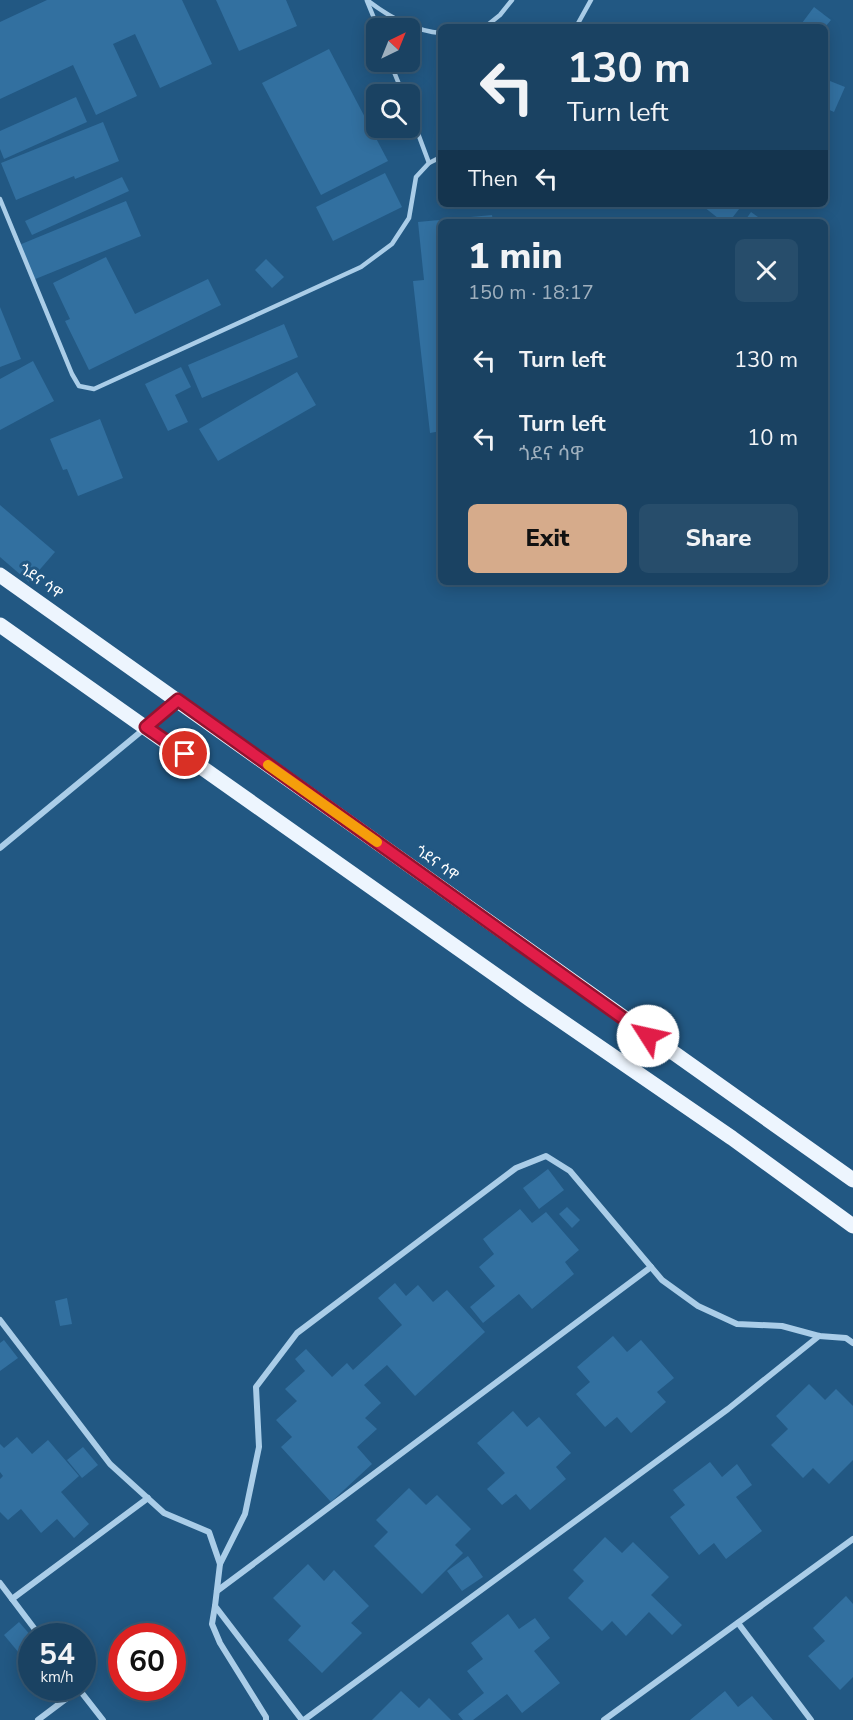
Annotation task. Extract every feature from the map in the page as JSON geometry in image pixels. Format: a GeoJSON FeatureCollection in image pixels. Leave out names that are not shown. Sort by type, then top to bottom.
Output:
{"type":"FeatureCollection","features":[{"type":"Feature","properties":{"kind":"main road","name":"ጎደና ሳዋ"},"geometry":{"type":"LineString","coordinates":[[0,575],[853,1180]]}},
{"type":"Feature","properties":{"kind":"main road"},"geometry":{"type":"LineString","coordinates":[[0,625],[732,1138],[853,1226]]}},
{"type":"Feature","properties":{"kind":"street"},"geometry":{"type":"LineString","coordinates":[[0,848],[178,700]]}},
{"type":"Feature","properties":{"kind":"street"},"geometry":{"type":"LineString","coordinates":[[266,1720],[266,1716],[238,1669],[220,1643],[212,1624],[220,1564],[245,1514],[259,1447],[256,1387],[297,1333],[516,1168],[546,1156],[570,1171],[662,1280],[698,1306],[737,1324],[782,1326],[819,1336],[846,1338],[853,1343]]}},
{"type":"Feature","properties":{"kind":"street"},"geometry":{"type":"LineString","coordinates":[[217,1591],[651,1267]]}},
{"type":"Feature","properties":{"kind":"street"},"geometry":{"type":"LineString","coordinates":[[0,1320],[110,1464],[164,1513],[209,1532],[220,1564]]}},
{"type":"Feature","properties":{"kind":"street"},"geometry":{"type":"LineString","coordinates":[[215,1606],[303,1720],[718,1416],[819,1336]]}},
{"type":"Feature","properties":{"kind":"street"},"geometry":{"type":"LineString","coordinates":[[12,1599],[148,1498]]}},
{"type":"Feature","properties":{"kind":"street"},"geometry":{"type":"LineString","coordinates":[[604,1720],[853,1539]]}},
{"type":"Feature","properties":{"kind":"street"},"geometry":{"type":"LineString","coordinates":[[0,1583],[30,1623]]}},
{"type":"Feature","properties":{"kind":"street"},"geometry":{"type":"LineString","coordinates":[[738,1623],[811,1720]]}},
{"type":"Feature","properties":{"kind":"street"},"geometry":{"type":"LineString","coordinates":[[38,1720],[62,1701]]}},
{"type":"Feature","properties":{"kind":"street"},"geometry":{"type":"LineString","coordinates":[[89,1701],[103,1720]]}},
{"type":"Feature","properties":{"kind":"lane"},"geometry":{"type":"LineString","coordinates":[[367,0],[374,18]]}},
{"type":"Feature","properties":{"kind":"lane"},"geometry":{"type":"LineString","coordinates":[[367,0],[396,20],[423,32],[438,33]]}},
{"type":"Feature","properties":{"kind":"lane"},"geometry":{"type":"LineString","coordinates":[[489,24],[500,15],[512,0]]}},
{"type":"Feature","properties":{"kind":"lane"},"geometry":{"type":"LineString","coordinates":[[578,24],[591,0]]}},
{"type":"Feature","properties":{"kind":"lane"},"geometry":{"type":"LineString","coordinates":[[420,138],[429,163]]}},
{"type":"Feature","properties":{"kind":"lane"},"geometry":{"type":"LineString","coordinates":[[0,199],[72,374],[79,386],[94,389],[361,267],[392,244],[398,236],[409,218],[416,177],[429,163],[438,158]]}},
{"type":"Feature","properties":{"kind":"building"},"geometry":{"type":"Polygon","coordinates":[[[47,0],[182,0],[212,64],[160,88],[135,34],[113,44],[137,96],[96,115],[73,65],[0,99],[0,22],[47,0]]]}},
{"type":"Feature","properties":{"kind":"building"},"geometry":{"type":"Polygon","coordinates":[[[216,0],[286,0],[297,26],[239,51],[216,0]]]}},
{"type":"Feature","properties":{"kind":"building"},"geometry":{"type":"Polygon","coordinates":[[[814,7],[831,20],[828,24],[801,24],[814,7]]]}},
{"type":"Feature","properties":{"kind":"building"},"geometry":{"type":"Polygon","coordinates":[[[329,49],[366,119],[366,138],[376,138],[388,161],[321,195],[262,83],[329,49]]]}},
{"type":"Feature","properties":{"kind":"building"},"geometry":{"type":"Polygon","coordinates":[[[828,80],[845,87],[834,112],[828,109],[828,80]]]}},
{"type":"Feature","properties":{"kind":"building"},"geometry":{"type":"Polygon","coordinates":[[[76,97],[87,122],[4,159],[0,149],[0,131],[76,97]]]}},
{"type":"Feature","properties":{"kind":"building"},"geometry":{"type":"Polygon","coordinates":[[[103,122],[119,161],[75,179],[74,176],[16,200],[1,163],[103,122]]]}},
{"type":"Feature","properties":{"kind":"building"},"geometry":{"type":"Polygon","coordinates":[[[385,173],[402,207],[333,241],[316,207],[385,173]]]}},
{"type":"Feature","properties":{"kind":"building"},"geometry":{"type":"Polygon","coordinates":[[[122,177],[129,191],[32,235],[25,221],[122,177]]]}},
{"type":"Feature","properties":{"kind":"building"},"geometry":{"type":"Polygon","coordinates":[[[126,201],[141,236],[33,280],[19,245],[126,201]]]}},
{"type":"Feature","properties":{"kind":"building"},"geometry":{"type":"Polygon","coordinates":[[[704,207],[741,207],[731,219],[719,219],[704,207]]]}},
{"type":"Feature","properties":{"kind":"building"},"geometry":{"type":"Polygon","coordinates":[[[751,212],[761,219],[746,219],[751,212]]]}},
{"type":"Feature","properties":{"kind":"building"},"geometry":{"type":"Polygon","coordinates":[[[492,215],[493,219],[450,219],[492,215]]]}},
{"type":"Feature","properties":{"kind":"building"},"geometry":{"type":"Polygon","coordinates":[[[438,220],[438,432],[430,433],[413,281],[424,280],[418,222],[438,220]]]}},
{"type":"Feature","properties":{"kind":"building"},"geometry":{"type":"Polygon","coordinates":[[[106,257],[135,314],[208,279],[221,305],[89,370],[65,321],[70,319],[53,283],[106,257]]]}},
{"type":"Feature","properties":{"kind":"building"},"geometry":{"type":"Polygon","coordinates":[[[266,259],[284,277],[272,288],[255,270],[266,259]]]}},
{"type":"Feature","properties":{"kind":"building"},"geometry":{"type":"Polygon","coordinates":[[[0,307],[21,359],[0,367],[0,307]]]}},
{"type":"Feature","properties":{"kind":"building"},"geometry":{"type":"Polygon","coordinates":[[[284,324],[298,357],[202,398],[188,365],[284,324]]]}},
{"type":"Feature","properties":{"kind":"building"},"geometry":{"type":"Polygon","coordinates":[[[33,361],[54,401],[0,430],[0,379],[33,361]]]}},
{"type":"Feature","properties":{"kind":"building"},"geometry":{"type":"Polygon","coordinates":[[[181,367],[191,387],[175,395],[188,422],[168,431],[145,384],[181,367]]]}},
{"type":"Feature","properties":{"kind":"building"},"geometry":{"type":"Polygon","coordinates":[[[297,372],[316,405],[218,461],[199,429],[297,372]]]}},
{"type":"Feature","properties":{"kind":"building"},"geometry":{"type":"Polygon","coordinates":[[[100,419],[123,478],[78,496],[67,469],[63,470],[50,439],[100,419]]]}},
{"type":"Feature","properties":{"kind":"building"},"geometry":{"type":"Polygon","coordinates":[[[0,505],[55,552],[29,582],[0,557],[0,505]]]}},
{"type":"Feature","properties":{"kind":"building"},"geometry":{"type":"Polygon","coordinates":[[[548,1169],[564,1190],[539,1209],[523,1188],[548,1169]]]}},
{"type":"Feature","properties":{"kind":"building"},"geometry":{"type":"Polygon","coordinates":[[[567,1207],[580,1220],[572,1228],[559,1214],[567,1207]]]}},
{"type":"Feature","properties":{"kind":"building"},"geometry":{"type":"Polygon","coordinates":[[[520,1209],[532,1223],[546,1212],[579,1250],[565,1262],[574,1274],[532,1309],[519,1294],[483,1323],[470,1307],[495,1286],[479,1267],[494,1254],[483,1239],[520,1209]]]}},
{"type":"Feature","properties":{"kind":"building"},"geometry":{"type":"Polygon","coordinates":[[[395,1283],[406,1296],[418,1285],[433,1302],[447,1290],[485,1332],[415,1396],[387,1365],[364,1385],[381,1403],[365,1418],[377,1429],[357,1447],[372,1464],[331,1502],[281,1447],[292,1437],[276,1420],[297,1401],[285,1389],[305,1371],[295,1359],[306,1349],[332,1377],[347,1363],[353,1370],[402,1325],[378,1298],[395,1283]]]}},
{"type":"Feature","properties":{"kind":"building"},"geometry":{"type":"Polygon","coordinates":[[[67,1298],[72,1324],[60,1326],[55,1301],[67,1298]]]}},
{"type":"Feature","properties":{"kind":"building"},"geometry":{"type":"Polygon","coordinates":[[[613,1336],[627,1352],[641,1340],[674,1378],[657,1392],[666,1402],[631,1433],[617,1417],[605,1427],[576,1394],[590,1382],[577,1367],[613,1336]]]}},
{"type":"Feature","properties":{"kind":"building"},"geometry":{"type":"Polygon","coordinates":[[[4,1340],[18,1358],[0,1371],[0,1343],[4,1340]]]}},
{"type":"Feature","properties":{"kind":"building"},"geometry":{"type":"Polygon","coordinates":[[[809,1384],[825,1400],[836,1389],[853,1406],[853,1460],[829,1484],[813,1468],[803,1478],[771,1445],[788,1429],[776,1416],[809,1384]]]}},
{"type":"Feature","properties":{"kind":"building"},"geometry":{"type":"Polygon","coordinates":[[[513,1411],[527,1427],[539,1417],[571,1453],[556,1467],[566,1479],[530,1510],[516,1494],[502,1505],[487,1489],[505,1473],[477,1443],[513,1411]]]}},
{"type":"Feature","properties":{"kind":"building"},"geometry":{"type":"Polygon","coordinates":[[[17,1437],[32,1454],[48,1440],[79,1476],[61,1492],[89,1524],[74,1538],[57,1519],[41,1533],[21,1509],[8,1520],[0,1512],[0,1479],[3,1476],[0,1472],[0,1444],[4,1448],[17,1437]]]}},
{"type":"Feature","properties":{"kind":"building"},"geometry":{"type":"Polygon","coordinates":[[[83,1447],[98,1465],[82,1478],[67,1460],[83,1447]]]}},
{"type":"Feature","properties":{"kind":"building"},"geometry":{"type":"Polygon","coordinates":[[[710,1462],[722,1477],[737,1464],[752,1485],[736,1497],[762,1531],[726,1559],[714,1543],[699,1555],[670,1517],[685,1505],[673,1490],[710,1462]]]}},
{"type":"Feature","properties":{"kind":"building"},"geometry":{"type":"Polygon","coordinates":[[[409,1488],[426,1505],[437,1495],[471,1529],[455,1545],[463,1553],[422,1594],[374,1546],[388,1532],[376,1520],[409,1488]]]}},
{"type":"Feature","properties":{"kind":"building"},"geometry":{"type":"Polygon","coordinates":[[[605,1537],[622,1553],[633,1542],[669,1577],[651,1595],[682,1625],[672,1635],[649,1612],[626,1636],[612,1621],[602,1631],[568,1598],[584,1581],[573,1570],[605,1537]]]}},
{"type":"Feature","properties":{"kind":"building"},"geometry":{"type":"Polygon","coordinates":[[[468,1556],[483,1577],[462,1591],[447,1571],[468,1556]]]}},
{"type":"Feature","properties":{"kind":"building"},"geometry":{"type":"Polygon","coordinates":[[[308,1564],[324,1581],[334,1570],[369,1606],[351,1623],[362,1633],[322,1673],[288,1640],[301,1626],[273,1598],[308,1564]]]}},
{"type":"Feature","properties":{"kind":"building"},"geometry":{"type":"Polygon","coordinates":[[[846,1596],[853,1604],[853,1677],[840,1690],[808,1656],[825,1641],[813,1628],[846,1596]]]}},
{"type":"Feature","properties":{"kind":"building"},"geometry":{"type":"Polygon","coordinates":[[[508,1614],[519,1629],[535,1618],[550,1638],[534,1651],[560,1683],[522,1713],[507,1694],[473,1720],[463,1720],[458,1714],[484,1693],[467,1671],[483,1659],[471,1643],[508,1614]]]}},
{"type":"Feature","properties":{"kind":"building"},"geometry":{"type":"Polygon","coordinates":[[[19,1622],[20,1623],[18,1623],[18,1652],[4,1635],[19,1622]]]}},
{"type":"Feature","properties":{"kind":"building"},"geometry":{"type":"Polygon","coordinates":[[[401,1691],[419,1708],[429,1698],[451,1720],[372,1720],[401,1691]]]}},
{"type":"Feature","properties":{"kind":"building"},"geometry":{"type":"Polygon","coordinates":[[[725,1691],[738,1707],[752,1696],[773,1720],[690,1720],[725,1691]]]}},
{"type":"Feature","properties":{"kind":"slow traffic"},"geometry":{"type":"LineString","coordinates":[[268,765],[377,842]]}},
{"type":"Feature","properties":{"kind":"route"},"geometry":{"type":"LineString","coordinates":[[185,754],[146,727],[178,700],[648,1036]]}}]}
